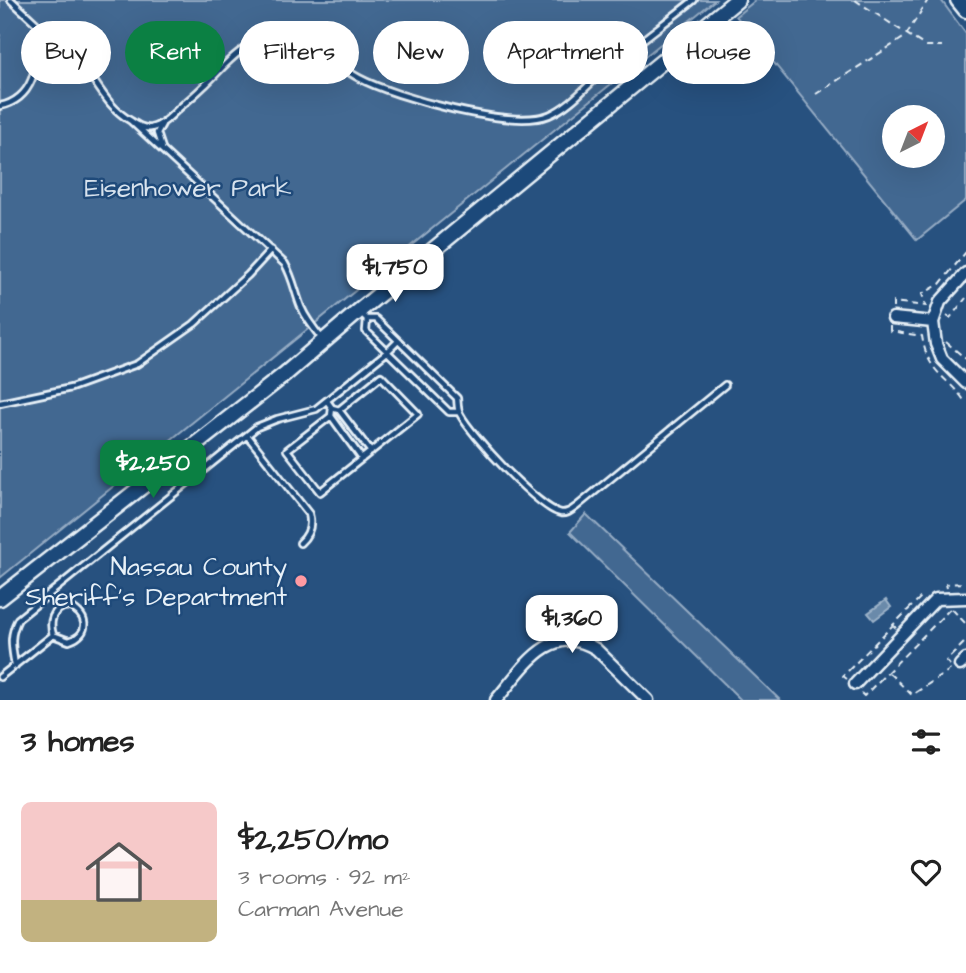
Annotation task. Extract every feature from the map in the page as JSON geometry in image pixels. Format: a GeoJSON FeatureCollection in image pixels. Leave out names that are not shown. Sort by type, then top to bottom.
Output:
{"type":"FeatureCollection","features":[{"type":"Feature","properties":{"kind":"main road"},"geometry":{"type":"LineString","coordinates":[[0,598],[324,341],[363,315],[737,0]]}},
{"type":"Feature","properties":{"kind":"main road"},"geometry":{"type":"LineString","coordinates":[[958,0],[966,10]]}},
{"type":"Feature","properties":{"kind":"street"},"geometry":{"type":"LineString","coordinates":[[966,273],[940,302],[936,344],[943,359],[966,383]]}},
{"type":"Feature","properties":{"kind":"street"},"geometry":{"type":"LineString","coordinates":[[893,318],[938,323]]}},
{"type":"Feature","properties":{"kind":"street"},"geometry":{"type":"LineString","coordinates":[[855,684],[936,599],[966,598]]}},
{"type":"Feature","properties":{"kind":"street"},"geometry":{"type":"LineString","coordinates":[[496,700],[538,651],[566,639],[578,640],[596,649],[645,699]]}},
{"type":"Feature","properties":{"kind":"lane"},"geometry":{"type":"LineString","coordinates":[[11,0],[34,21]]}},
{"type":"Feature","properties":{"kind":"lane"},"geometry":{"type":"LineString","coordinates":[[164,152],[157,133],[163,123],[228,61],[250,44],[280,38],[295,41],[329,57],[360,78],[441,107],[532,120],[550,115],[568,103],[605,70],[694,0]]}},
{"type":"Feature","properties":{"kind":"lane"},"geometry":{"type":"LineString","coordinates":[[0,106],[9,104],[26,91],[30,84]]}},
{"type":"Feature","properties":{"kind":"lane"},"geometry":{"type":"LineString","coordinates":[[95,84],[121,116],[141,127],[152,128],[163,123]]}},
{"type":"Feature","properties":{"kind":"lane"},"geometry":{"type":"LineString","coordinates":[[131,121],[285,264],[292,275],[300,306],[307,320],[324,341]]}},
{"type":"Feature","properties":{"kind":"lane"},"geometry":{"type":"LineString","coordinates":[[0,403],[71,388],[137,364],[194,324],[271,250]]}},
{"type":"Feature","properties":{"kind":"lane"},"geometry":{"type":"LineString","coordinates":[[458,412],[449,411],[366,331],[363,315],[376,319],[457,398],[458,412],[479,439],[541,503],[559,513],[576,508],[725,384]]}},
{"type":"Feature","properties":{"kind":"lane"},"geometry":{"type":"LineString","coordinates":[[15,666],[11,641],[18,619],[257,427],[316,409],[398,341]]}},
{"type":"Feature","properties":{"kind":"lane"},"geometry":{"type":"LineString","coordinates":[[331,416],[287,450],[320,492],[418,414],[381,376],[339,410]]}},
{"type":"Feature","properties":{"kind":"lane"},"geometry":{"type":"LineString","coordinates":[[327,401],[332,408],[339,410],[371,452]]}},
{"type":"Feature","properties":{"kind":"lane"},"geometry":{"type":"LineString","coordinates":[[332,408],[331,416],[362,458]]}},
{"type":"Feature","properties":{"kind":"lane"},"geometry":{"type":"LineString","coordinates":[[247,435],[309,514],[310,527],[300,543]]}},
{"type":"Feature","properties":{"kind":"lane"},"geometry":{"type":"LineString","coordinates":[[61,607],[75,608],[81,614],[84,623],[80,636],[69,641],[52,635],[51,617],[61,607]]}},
{"type":"Feature","properties":{"kind":"lane"},"geometry":{"type":"LineString","coordinates":[[0,677],[52,635]]}},
{"type":"Feature","properties":{"kind":"path"},"geometry":{"type":"LineString","coordinates":[[855,0],[925,46],[942,46]]}},
{"type":"Feature","properties":{"kind":"path"},"geometry":{"type":"LineString","coordinates":[[816,94],[906,34],[928,0]]}},
{"type":"Feature","properties":{"kind":"path"},"geometry":{"type":"LineString","coordinates":[[938,323],[945,314],[950,318],[966,298]]}},
{"type":"Feature","properties":{"kind":"path"},"geometry":{"type":"LineString","coordinates":[[943,339],[966,359]]}},
{"type":"Feature","properties":{"kind":"path"},"geometry":{"type":"LineString","coordinates":[[902,634],[893,625],[922,596]]}},
{"type":"Feature","properties":{"kind":"path"},"geometry":{"type":"LineString","coordinates":[[951,609],[966,624]]}},
{"type":"Feature","properties":{"kind":"path"},"geometry":{"type":"LineString","coordinates":[[888,673],[912,695],[960,664]]}},
{"type":"Feature","properties":{"kind":"green space","name":"Eisenhower Park"},"geometry":{"type":"Polygon","coordinates":[[[0,0],[715,0],[689,21],[662,21],[662,43],[648,54],[648,21],[483,21],[483,84],[611,84],[0,578],[0,0]]]}},
{"type":"Feature","properties":{"kind":"green space"},"geometry":{"type":"Polygon","coordinates":[[[756,0],[941,0],[966,34],[966,200],[917,240],[775,64],[775,21],[740,21],[736,16],[756,0]]]}},
{"type":"Feature","properties":{"kind":"green space"},"geometry":{"type":"Polygon","coordinates":[[[586,514],[780,700],[741,700],[570,532],[586,514]]]}},
{"type":"Feature","properties":{"kind":"shaded area"},"geometry":{"type":"Polygon","coordinates":[[[886,600],[891,607],[874,620],[868,613],[886,600]]]}},
{"type":"Feature","properties":{"kind":"place","name":"Nassau County Sheriff's Department"},"geometry":{"type":"Point","coordinates":[301,581]}}]}
